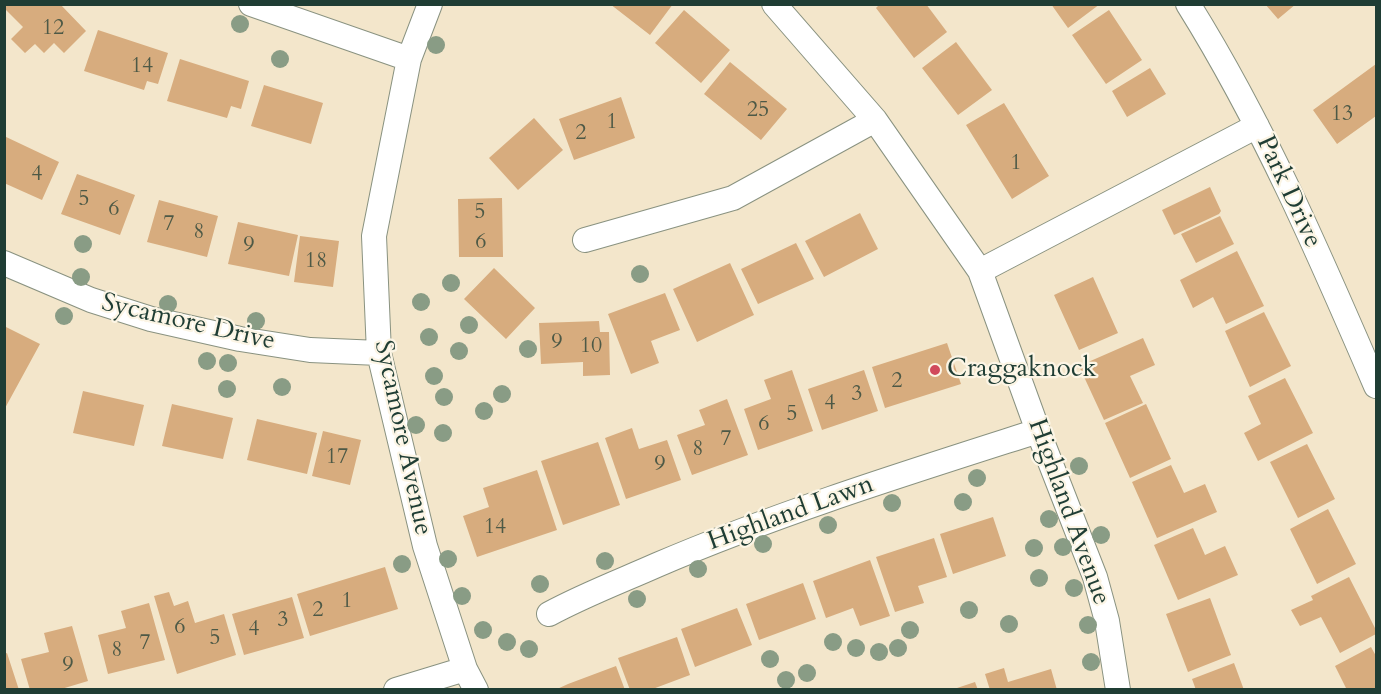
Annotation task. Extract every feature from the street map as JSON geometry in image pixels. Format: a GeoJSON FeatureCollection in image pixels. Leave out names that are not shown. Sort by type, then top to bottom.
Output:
{"type":"FeatureCollection","features":[{"type":"Feature","properties":{"kind":"street"},"geometry":{"type":"LineString","coordinates":[[251,4],[409,59]]}},
{"type":"Feature","properties":{"kind":"street","name":"Sycamore Avenue"},"geometry":{"type":"LineString","coordinates":[[430,4],[409,59],[374,236],[379,353],[425,546],[470,679]]}},
{"type":"Feature","properties":{"kind":"street","name":"Highland Avenue"},"geometry":{"type":"LineString","coordinates":[[774,4],[875,120],[980,271],[1038,431],[1095,577],[1107,621],[1118,690]]}},
{"type":"Feature","properties":{"kind":"street","name":"Park Drive"},"geometry":{"type":"LineString","coordinates":[[1188,4],[1213,44],[1257,126],[1377,386]]}},
{"type":"Feature","properties":{"kind":"street"},"geometry":{"type":"LineString","coordinates":[[585,240],[733,198],[875,120]]}},
{"type":"Feature","properties":{"kind":"street"},"geometry":{"type":"LineString","coordinates":[[980,271],[1257,126]]}},
{"type":"Feature","properties":{"kind":"street","name":"Sycamore Drive"},"geometry":{"type":"LineString","coordinates":[[4,263],[91,300],[152,319],[240,339],[310,350],[379,353]]}},
{"type":"Feature","properties":{"kind":"street","name":"Highland Lawn"},"geometry":{"type":"LineString","coordinates":[[549,614],[571,602],[704,545],[786,514],[1038,431]]}},
{"type":"Feature","properties":{"kind":"street"},"geometry":{"type":"LineString","coordinates":[[396,690],[470,679]]}},
{"type":"Feature","properties":{"kind":"building"},"geometry":{"type":"Polygon","coordinates":[[[4,4],[60,4],[86,31],[64,53],[54,43],[44,53],[35,44],[25,53],[11,39],[23,27],[4,8],[4,4]]]}},
{"type":"Feature","properties":{"kind":"building"},"geometry":{"type":"Polygon","coordinates":[[[610,4],[673,4],[650,35],[610,4]]]}},
{"type":"Feature","properties":{"kind":"building"},"geometry":{"type":"Polygon","coordinates":[[[880,4],[926,4],[947,32],[914,58],[876,8],[880,4]]]}},
{"type":"Feature","properties":{"kind":"building"},"geometry":{"type":"Polygon","coordinates":[[[1051,4],[1100,4],[1068,28],[1051,4]]]}},
{"type":"Feature","properties":{"kind":"building"},"geometry":{"type":"Polygon","coordinates":[[[1265,4],[1296,4],[1278,19],[1265,4]]]}},
{"type":"Feature","properties":{"kind":"building"},"geometry":{"type":"Polygon","coordinates":[[[684,10],[730,50],[701,83],[655,43],[684,10]]]}},
{"type":"Feature","properties":{"kind":"building"},"geometry":{"type":"Polygon","coordinates":[[[1109,10],[1142,60],[1106,84],[1072,35],[1109,10]]]}},
{"type":"Feature","properties":{"kind":"building"},"geometry":{"type":"Polygon","coordinates":[[[98,30],[168,53],[158,84],[147,81],[144,90],[84,71],[98,30]]]}},
{"type":"Feature","properties":{"kind":"building"},"geometry":{"type":"Polygon","coordinates":[[[956,42],[992,90],[958,115],[922,68],[956,42]]]}},
{"type":"Feature","properties":{"kind":"building"},"geometry":{"type":"Polygon","coordinates":[[[180,59],[249,81],[241,109],[231,106],[227,118],[167,101],[180,59]]]}},
{"type":"Feature","properties":{"kind":"building"},"geometry":{"type":"Polygon","coordinates":[[[730,62],[787,109],[761,140],[704,94],[730,62]]]}},
{"type":"Feature","properties":{"kind":"building"},"geometry":{"type":"Polygon","coordinates":[[[1376,64],[1376,116],[1337,144],[1313,110],[1376,64]]]}},
{"type":"Feature","properties":{"kind":"building"},"geometry":{"type":"Polygon","coordinates":[[[1150,68],[1166,94],[1127,117],[1112,91],[1150,68]]]}},
{"type":"Feature","properties":{"kind":"building"},"geometry":{"type":"Polygon","coordinates":[[[264,85],[323,103],[311,144],[251,126],[264,85]]]}},
{"type":"Feature","properties":{"kind":"building"},"geometry":{"type":"Polygon","coordinates":[[[621,97],[635,138],[574,160],[559,119],[621,97]]]}},
{"type":"Feature","properties":{"kind":"building"},"geometry":{"type":"Polygon","coordinates":[[[1004,103],[1049,176],[1012,199],[966,125],[1004,103]]]}},
{"type":"Feature","properties":{"kind":"building"},"geometry":{"type":"Polygon","coordinates":[[[534,118],[563,150],[518,190],[489,158],[534,118]]]}},
{"type":"Feature","properties":{"kind":"building"},"geometry":{"type":"Polygon","coordinates":[[[4,136],[59,162],[42,200],[4,183],[4,136]]]}},
{"type":"Feature","properties":{"kind":"building"},"geometry":{"type":"Polygon","coordinates":[[[77,174],[135,195],[120,235],[61,214],[77,174]]]}},
{"type":"Feature","properties":{"kind":"building"},"geometry":{"type":"Polygon","coordinates":[[[1210,187],[1221,211],[1219,214],[1174,235],[1162,210],[1210,187]]]}},
{"type":"Feature","properties":{"kind":"building"},"geometry":{"type":"Polygon","coordinates":[[[502,198],[503,257],[459,257],[458,199],[502,198]]]}},
{"type":"Feature","properties":{"kind":"building"},"geometry":{"type":"Polygon","coordinates":[[[159,200],[218,216],[207,257],[147,242],[159,200]]]}},
{"type":"Feature","properties":{"kind":"building"},"geometry":{"type":"Polygon","coordinates":[[[860,213],[878,249],[824,277],[805,241],[860,213]]]}},
{"type":"Feature","properties":{"kind":"building"},"geometry":{"type":"Polygon","coordinates":[[[1220,216],[1234,244],[1196,263],[1181,234],[1220,216]]]}},
{"type":"Feature","properties":{"kind":"building"},"geometry":{"type":"Polygon","coordinates":[[[238,222],[298,235],[289,276],[228,264],[238,222]]]}},
{"type":"Feature","properties":{"kind":"building"},"geometry":{"type":"Polygon","coordinates":[[[300,236],[339,241],[333,287],[294,282],[300,236]]]}},
{"type":"Feature","properties":{"kind":"building"},"geometry":{"type":"Polygon","coordinates":[[[796,243],[814,279],[758,304],[741,269],[796,243]]]}},
{"type":"Feature","properties":{"kind":"building"},"geometry":{"type":"Polygon","coordinates":[[[1237,251],[1264,306],[1226,324],[1213,297],[1193,308],[1180,280],[1237,251]]]}},
{"type":"Feature","properties":{"kind":"building"},"geometry":{"type":"Polygon","coordinates":[[[730,263],[754,315],[697,342],[673,289],[730,263]]]}},
{"type":"Feature","properties":{"kind":"building"},"geometry":{"type":"Polygon","coordinates":[[[494,268],[535,308],[506,339],[464,299],[494,268]]]}},
{"type":"Feature","properties":{"kind":"building"},"geometry":{"type":"Polygon","coordinates":[[[1093,277],[1118,333],[1079,350],[1054,295],[1093,277]]]}},
{"type":"Feature","properties":{"kind":"building"},"geometry":{"type":"Polygon","coordinates":[[[665,293],[680,330],[651,341],[659,363],[631,374],[608,314],[665,293]]]}},
{"type":"Feature","properties":{"kind":"building"},"geometry":{"type":"Polygon","coordinates":[[[1264,312],[1291,366],[1250,387],[1225,331],[1264,312]]]}},
{"type":"Feature","properties":{"kind":"building"},"geometry":{"type":"Polygon","coordinates":[[[599,321],[600,332],[609,332],[610,375],[583,376],[583,362],[541,364],[539,323],[599,321]]]}},
{"type":"Feature","properties":{"kind":"building"},"geometry":{"type":"Polygon","coordinates":[[[4,326],[40,344],[4,410],[4,326]]]}},
{"type":"Feature","properties":{"kind":"building"},"geometry":{"type":"Polygon","coordinates":[[[1143,338],[1155,365],[1130,376],[1143,403],[1104,420],[1079,366],[1143,338]]]}},
{"type":"Feature","properties":{"kind":"building"},"geometry":{"type":"Polygon","coordinates":[[[947,343],[961,384],[885,408],[872,367],[947,343]]]}},
{"type":"Feature","properties":{"kind":"building"},"geometry":{"type":"Polygon","coordinates":[[[792,370],[813,431],[758,450],[744,409],[771,399],[764,380],[792,370]]]}},
{"type":"Feature","properties":{"kind":"building"},"geometry":{"type":"Polygon","coordinates":[[[864,370],[878,411],[822,430],[808,389],[864,370]]]}},
{"type":"Feature","properties":{"kind":"building"},"geometry":{"type":"Polygon","coordinates":[[[1285,378],[1313,433],[1258,461],[1244,433],[1261,424],[1248,396],[1285,378]]]}},
{"type":"Feature","properties":{"kind":"building"},"geometry":{"type":"Polygon","coordinates":[[[83,391],[144,405],[134,446],[73,433],[83,391]]]}},
{"type":"Feature","properties":{"kind":"building"},"geometry":{"type":"Polygon","coordinates":[[[727,399],[748,455],[692,475],[677,435],[705,425],[699,410],[727,399]]]}},
{"type":"Feature","properties":{"kind":"building"},"geometry":{"type":"Polygon","coordinates":[[[172,404],[233,418],[223,459],[162,446],[172,404]]]}},
{"type":"Feature","properties":{"kind":"building"},"geometry":{"type":"Polygon","coordinates":[[[1146,404],[1171,459],[1130,478],[1105,423],[1146,404]]]}},
{"type":"Feature","properties":{"kind":"building"},"geometry":{"type":"Polygon","coordinates":[[[257,419],[317,433],[307,474],[247,460],[257,419]]]}},
{"type":"Feature","properties":{"kind":"building"},"geometry":{"type":"Polygon","coordinates":[[[632,428],[639,449],[667,440],[681,480],[626,499],[605,438],[632,428]]]}},
{"type":"Feature","properties":{"kind":"building"},"geometry":{"type":"Polygon","coordinates":[[[323,431],[361,440],[350,485],[312,476],[323,431]]]}},
{"type":"Feature","properties":{"kind":"building"},"geometry":{"type":"Polygon","coordinates":[[[598,442],[620,505],[563,525],[541,461],[598,442]]]}},
{"type":"Feature","properties":{"kind":"building"},"geometry":{"type":"Polygon","coordinates":[[[1307,444],[1335,499],[1298,518],[1270,462],[1307,444]]]}},
{"type":"Feature","properties":{"kind":"building"},"geometry":{"type":"Polygon","coordinates":[[[1171,465],[1184,493],[1205,484],[1217,512],[1157,538],[1132,482],[1171,465]]]}},
{"type":"Feature","properties":{"kind":"building"},"geometry":{"type":"Polygon","coordinates":[[[537,470],[557,530],[477,557],[463,516],[489,507],[483,488],[537,470]]]}},
{"type":"Feature","properties":{"kind":"building"},"geometry":{"type":"Polygon","coordinates":[[[1328,509],[1356,564],[1317,584],[1290,529],[1328,509]]]}},
{"type":"Feature","properties":{"kind":"building"},"geometry":{"type":"Polygon","coordinates":[[[993,517],[1006,556],[953,574],[940,534],[993,517]]]}},
{"type":"Feature","properties":{"kind":"building"},"geometry":{"type":"Polygon","coordinates":[[[1193,528],[1205,555],[1225,546],[1238,575],[1178,600],[1154,545],[1193,528]]]}},
{"type":"Feature","properties":{"kind":"building"},"geometry":{"type":"Polygon","coordinates":[[[934,538],[947,577],[918,586],[924,603],[895,612],[876,557],[934,538]]]}},
{"type":"Feature","properties":{"kind":"building"},"geometry":{"type":"Polygon","coordinates":[[[870,560],[890,616],[860,626],[853,608],[826,618],[813,581],[870,560]]]}},
{"type":"Feature","properties":{"kind":"building"},"geometry":{"type":"Polygon","coordinates":[[[385,567],[398,609],[310,636],[297,594],[385,567]]]}},
{"type":"Feature","properties":{"kind":"building"},"geometry":{"type":"Polygon","coordinates":[[[1349,577],[1376,634],[1340,653],[1321,617],[1300,626],[1291,610],[1313,600],[1311,596],[1349,577]]]}},
{"type":"Feature","properties":{"kind":"building"},"geometry":{"type":"Polygon","coordinates":[[[803,583],[816,619],[759,640],[746,604],[803,583]]]}},
{"type":"Feature","properties":{"kind":"building"},"geometry":{"type":"Polygon","coordinates":[[[169,592],[174,606],[188,601],[195,623],[224,614],[236,655],[177,674],[154,596],[169,592]]]}},
{"type":"Feature","properties":{"kind":"building"},"geometry":{"type":"Polygon","coordinates":[[[292,597],[304,638],[244,655],[232,614],[292,597]]]}},
{"type":"Feature","properties":{"kind":"building"},"geometry":{"type":"Polygon","coordinates":[[[1210,598],[1231,655],[1188,672],[1166,614],[1210,598]]]}},
{"type":"Feature","properties":{"kind":"building"},"geometry":{"type":"Polygon","coordinates":[[[149,603],[165,660],[108,674],[98,635],[126,628],[121,611],[149,603]]]}},
{"type":"Feature","properties":{"kind":"building"},"geometry":{"type":"Polygon","coordinates":[[[737,608],[752,645],[695,667],[681,629],[737,608]]]}},
{"type":"Feature","properties":{"kind":"building"},"geometry":{"type":"Polygon","coordinates":[[[72,626],[88,681],[58,690],[30,690],[21,659],[49,652],[44,633],[72,626]]]}},
{"type":"Feature","properties":{"kind":"building"},"geometry":{"type":"Polygon","coordinates":[[[677,637],[690,675],[650,690],[630,690],[618,658],[677,637]]]}},
{"type":"Feature","properties":{"kind":"building"},"geometry":{"type":"Polygon","coordinates":[[[1371,647],[1376,656],[1376,690],[1347,690],[1335,666],[1371,647]]]}},
{"type":"Feature","properties":{"kind":"building"},"geometry":{"type":"Polygon","coordinates":[[[7,653],[19,690],[4,690],[4,654],[7,653]]]}},
{"type":"Feature","properties":{"kind":"building"},"geometry":{"type":"Polygon","coordinates":[[[1234,663],[1244,690],[1196,690],[1192,679],[1234,663]]]}},
{"type":"Feature","properties":{"kind":"building"},"geometry":{"type":"Polygon","coordinates":[[[616,666],[625,690],[555,690],[568,684],[616,666]]]}},
{"type":"Feature","properties":{"kind":"building"},"geometry":{"type":"Polygon","coordinates":[[[1004,668],[1008,682],[1051,669],[1057,690],[990,690],[985,674],[1004,668]]]}},
{"type":"Feature","properties":{"kind":"building"},"geometry":{"type":"Polygon","coordinates":[[[975,682],[978,690],[954,690],[954,689],[975,682]]]}},
{"type":"Feature","properties":{"kind":"place","name":"Craggaknock"},"geometry":{"type":"Point","coordinates":[935,370]}}]}
